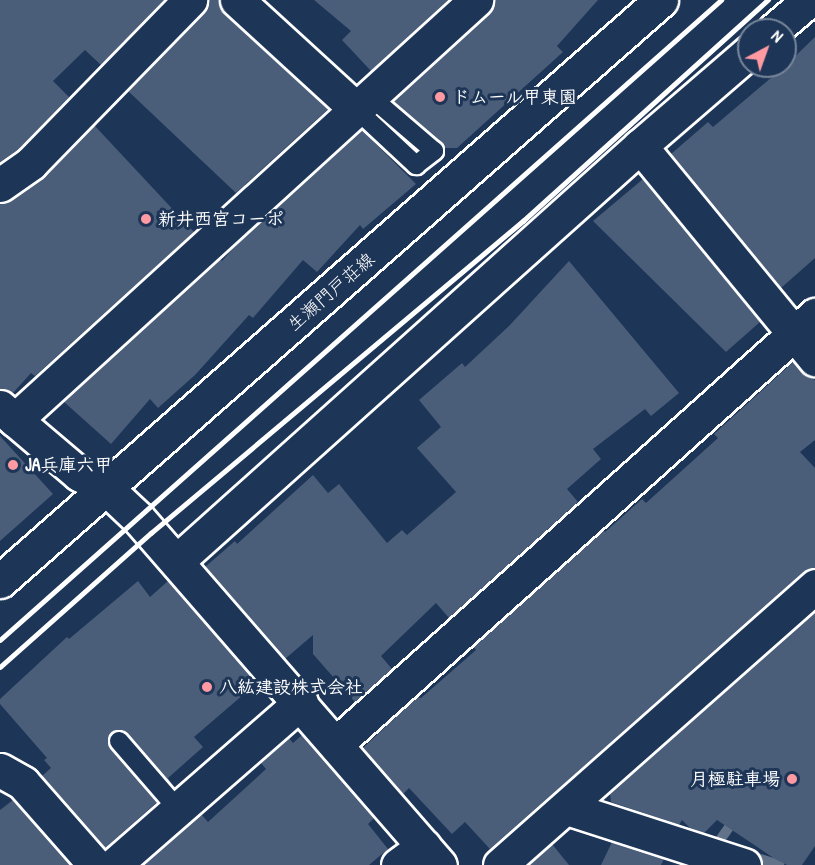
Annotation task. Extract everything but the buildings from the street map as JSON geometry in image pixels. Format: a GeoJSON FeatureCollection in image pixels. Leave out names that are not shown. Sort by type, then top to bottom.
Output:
{"type":"FeatureCollection","features":[{"type":"Feature","properties":{"kind":"street"},"geometry":{"type":"LineString","coordinates":[[0,185],[31,163],[190,0]]}},
{"type":"Feature","properties":{"kind":"street"},"geometry":{"type":"LineString","coordinates":[[237,0],[364,103]]}},
{"type":"Feature","properties":{"kind":"street"},"geometry":{"type":"LineString","coordinates":[[264,0],[364,103]]}},
{"type":"Feature","properties":{"kind":"street"},"geometry":{"type":"LineString","coordinates":[[398,865],[432,855],[337,743],[138,518],[106,488],[79,474],[7,413],[364,103],[476,0]]}},
{"type":"Feature","properties":{"kind":"street","name":"生瀬門戸荘線"},"geometry":{"type":"LineString","coordinates":[[0,581],[445,193],[662,0]]}},
{"type":"Feature","properties":{"kind":"street"},"geometry":{"type":"LineString","coordinates":[[788,18],[809,0]]}},
{"type":"Feature","properties":{"kind":"street"},"geometry":{"type":"LineString","coordinates":[[177,561],[640,146],[737,62]]}},
{"type":"Feature","properties":{"kind":"street"},"geometry":{"type":"LineString","coordinates":[[337,743],[808,337],[640,146]]}},
{"type":"Feature","properties":{"kind":"street"},"geometry":{"type":"LineString","coordinates":[[500,865],[815,586]]}},
{"type":"Feature","properties":{"kind":"street"},"geometry":{"type":"LineString","coordinates":[[114,865],[301,702]]}},
{"type":"Feature","properties":{"kind":"street"},"geometry":{"type":"LineString","coordinates":[[0,770],[23,783],[95,865]]}},
{"type":"Feature","properties":{"kind":"street"},"geometry":{"type":"LineString","coordinates":[[567,808],[744,865]]}},
{"type":"Feature","properties":{"kind":"lane"},"geometry":{"type":"LineString","coordinates":[[119,741],[178,809]]}},
{"type":"Feature","properties":{"kind":"waterway"},"geometry":{"type":"LineString","coordinates":[[713,850],[735,818]]}},
{"type":"Feature","properties":{"kind":"waterway"},"geometry":{"type":"LineString","coordinates":[[745,854],[779,865]]}},
{"type":"Feature","properties":{"kind":"railway"},"geometry":{"type":"LineString","coordinates":[[0,640],[721,0]]}},
{"type":"Feature","properties":{"kind":"railway"},"geometry":{"type":"LineString","coordinates":[[0,667],[151,533],[523,221],[768,0]]}},
{"type":"Feature","properties":{"kind":"place","name":"ドムール甲東園"},"geometry":{"type":"Point","coordinates":[440,97]}},
{"type":"Feature","properties":{"kind":"place","name":"新井西宮コーポ"},"geometry":{"type":"Point","coordinates":[146,219]}},
{"type":"Feature","properties":{"kind":"place","name":"JA兵庫六甲"},"geometry":{"type":"Point","coordinates":[13,465]}},
{"type":"Feature","properties":{"kind":"place","name":"八紘建設株式会社"},"geometry":{"type":"Point","coordinates":[207,687]}},
{"type":"Feature","properties":{"kind":"place","name":"月極駐車場"},"geometry":{"type":"Point","coordinates":[792,779]}}]}
